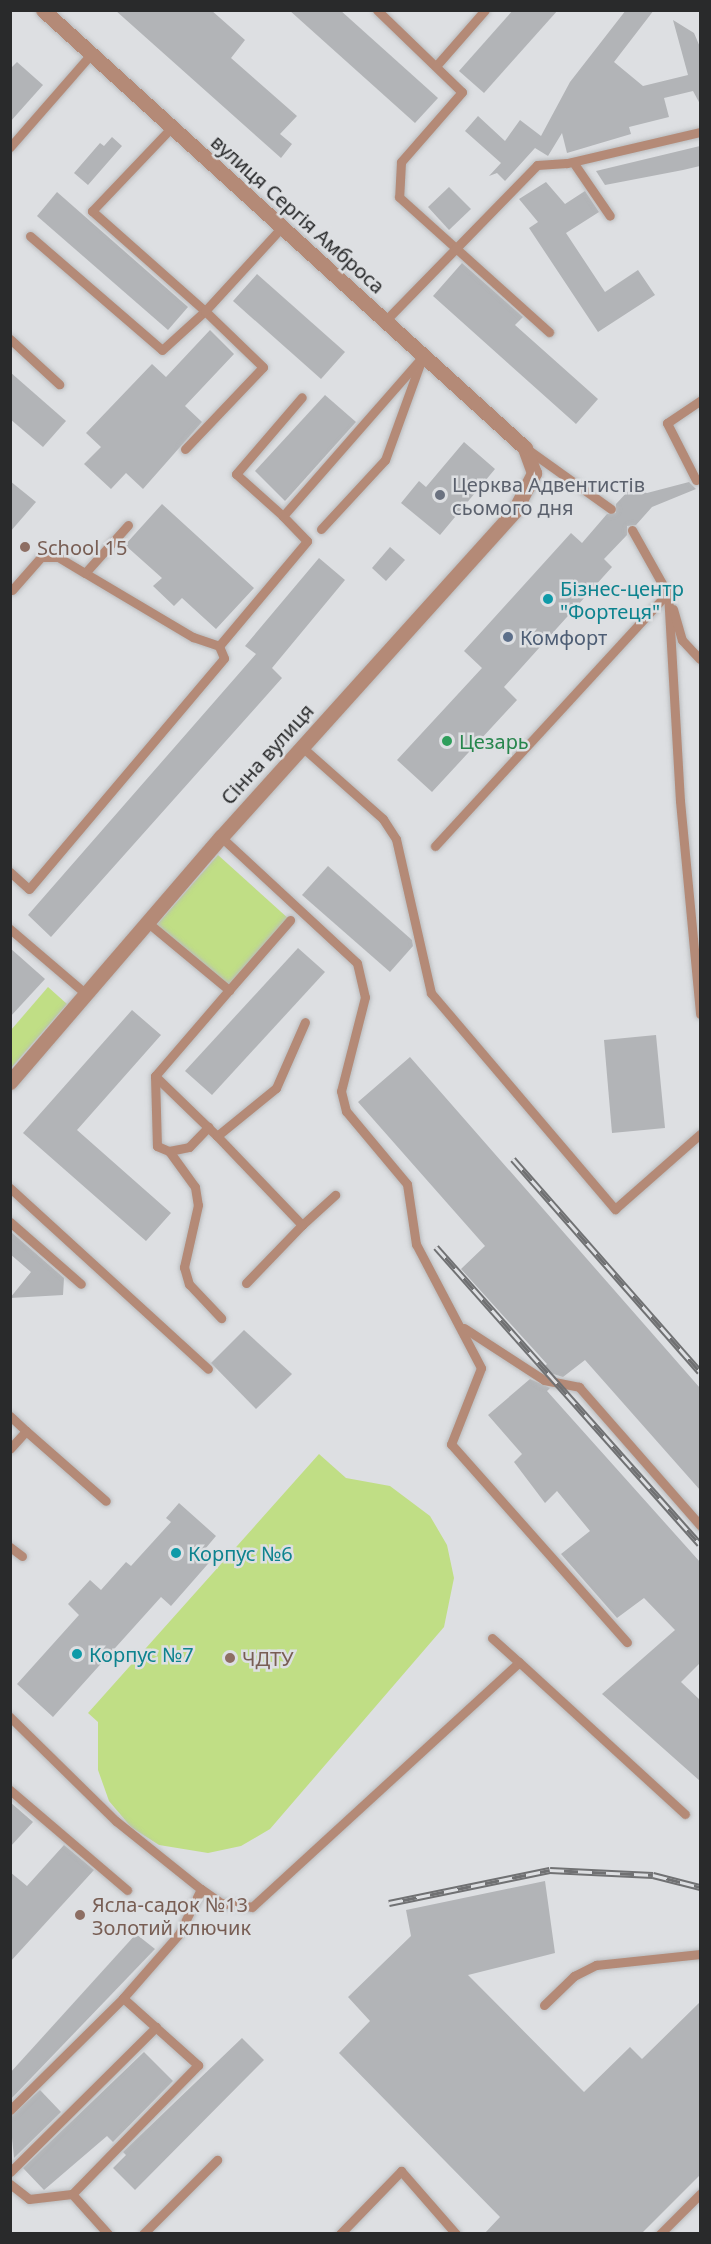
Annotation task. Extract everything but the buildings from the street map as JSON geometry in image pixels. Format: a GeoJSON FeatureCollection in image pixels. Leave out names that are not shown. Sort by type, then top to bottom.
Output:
{"type":"FeatureCollection","features":[{"type":"Feature","properties":{"kind":"street","name":"вулиця Сергія Амброса"},"geometry":{"type":"LineString","coordinates":[[43,10],[525,448]]}},
{"type":"Feature","properties":{"kind":"street","name":"Сінна вулиця"},"geometry":{"type":"LineString","coordinates":[[10,1082],[221,837],[515,510],[534,480],[525,448]]}},
{"type":"Feature","properties":{"kind":"lane"},"geometry":{"type":"LineString","coordinates":[[377,10],[462,92],[401,162],[397,188],[399,197],[456,251],[549,332]]}},
{"type":"Feature","properties":{"kind":"lane"},"geometry":{"type":"LineString","coordinates":[[436,66],[484,10]]}},
{"type":"Feature","properties":{"kind":"lane"},"geometry":{"type":"LineString","coordinates":[[10,147],[91,54]]}},
{"type":"Feature","properties":{"kind":"lane"},"geometry":{"type":"LineString","coordinates":[[172,127],[92,211],[205,311],[263,367],[185,448]]}},
{"type":"Feature","properties":{"kind":"lane"},"geometry":{"type":"LineString","coordinates":[[385,321],[456,251],[537,165],[573,162],[700,132]]}},
{"type":"Feature","properties":{"kind":"lane"},"geometry":{"type":"LineString","coordinates":[[573,162],[610,216]]}},
{"type":"Feature","properties":{"kind":"lane"},"geometry":{"type":"LineString","coordinates":[[30,236],[162,350],[205,311],[282,227]]}},
{"type":"Feature","properties":{"kind":"lane"},"geometry":{"type":"LineString","coordinates":[[10,339],[59,384]]}},
{"type":"Feature","properties":{"kind":"lane"},"geometry":{"type":"LineString","coordinates":[[283,516],[423,356]]}},
{"type":"Feature","properties":{"kind":"lane"},"geometry":{"type":"LineString","coordinates":[[321,530],[385,460],[423,356]]}},
{"type":"Feature","properties":{"kind":"lane"},"geometry":{"type":"LineString","coordinates":[[219,646],[307,541],[236,474],[302,396]]}},
{"type":"Feature","properties":{"kind":"lane"},"geometry":{"type":"LineString","coordinates":[[696,480],[667,423],[700,401]]}},
{"type":"Feature","properties":{"kind":"lane"},"geometry":{"type":"LineString","coordinates":[[525,448],[611,509]]}},
{"type":"Feature","properties":{"kind":"lane"},"geometry":{"type":"LineString","coordinates":[[85,573],[128,525]]}},
{"type":"Feature","properties":{"kind":"lane"},"geometry":{"type":"LineString","coordinates":[[632,530],[668,593],[682,640],[700,659]]}},
{"type":"Feature","properties":{"kind":"lane"},"geometry":{"type":"LineString","coordinates":[[10,872],[28,889],[224,658],[219,646],[193,637],[58,557],[41,557],[12,590]]}},
{"type":"Feature","properties":{"kind":"lane"},"geometry":{"type":"LineString","coordinates":[[435,846],[668,593]]}},
{"type":"Feature","properties":{"kind":"lane"},"geometry":{"type":"LineString","coordinates":[[668,593],[680,801],[700,1014]]}},
{"type":"Feature","properties":{"kind":"lane"},"geometry":{"type":"LineString","coordinates":[[302,747],[384,819],[396,839],[430,993],[615,1209],[700,1134]]}},
{"type":"Feature","properties":{"kind":"lane"},"geometry":{"type":"LineString","coordinates":[[221,837],[357,963],[365,997],[341,1091],[346,1111],[407,1184],[416,1244],[464,1328],[482,1368],[451,1444],[627,1641]]}},
{"type":"Feature","properties":{"kind":"lane"},"geometry":{"type":"LineString","coordinates":[[221,1318],[189,1284],[184,1267],[198,1205],[195,1187],[169,1151],[157,1146],[153,1133],[155,1076],[290,920]]}},
{"type":"Feature","properties":{"kind":"lane"},"geometry":{"type":"LineString","coordinates":[[147,922],[229,990]]}},
{"type":"Feature","properties":{"kind":"lane"},"geometry":{"type":"LineString","coordinates":[[10,928],[86,994]]}},
{"type":"Feature","properties":{"kind":"lane"},"geometry":{"type":"LineString","coordinates":[[217,1136],[276,1088],[305,1022]]}},
{"type":"Feature","properties":{"kind":"lane"},"geometry":{"type":"LineString","coordinates":[[155,1076],[217,1136],[302,1225]]}},
{"type":"Feature","properties":{"kind":"lane"},"geometry":{"type":"LineString","coordinates":[[169,1151],[189,1147],[208,1127]]}},
{"type":"Feature","properties":{"kind":"lane"},"geometry":{"type":"LineString","coordinates":[[10,1188],[208,1369]]}},
{"type":"Feature","properties":{"kind":"lane"},"geometry":{"type":"LineString","coordinates":[[246,1283],[302,1225],[335,1195]]}},
{"type":"Feature","properties":{"kind":"lane"},"geometry":{"type":"LineString","coordinates":[[10,1222],[81,1284]]}},
{"type":"Feature","properties":{"kind":"lane"},"geometry":{"type":"LineString","coordinates":[[464,1328],[544,1380],[579,1387],[700,1525]]}},
{"type":"Feature","properties":{"kind":"lane"},"geometry":{"type":"LineString","coordinates":[[10,1416],[106,1501]]}},
{"type":"Feature","properties":{"kind":"lane"},"geometry":{"type":"LineString","coordinates":[[10,1449],[26,1431]]}},
{"type":"Feature","properties":{"kind":"lane"},"geometry":{"type":"LineString","coordinates":[[10,1547],[22,1556]]}},
{"type":"Feature","properties":{"kind":"lane"},"geometry":{"type":"LineString","coordinates":[[492,1638],[685,1814]]}},
{"type":"Feature","properties":{"kind":"lane"},"geometry":{"type":"LineString","coordinates":[[10,1717],[116,1821],[201,1889],[221,1903],[252,1906],[519,1662]]}},
{"type":"Feature","properties":{"kind":"lane"},"geometry":{"type":"LineString","coordinates":[[10,1790],[127,1890]]}},
{"type":"Feature","properties":{"kind":"lane"},"geometry":{"type":"LineString","coordinates":[[10,2110],[123,1998],[179,1934],[201,1889]]}},
{"type":"Feature","properties":{"kind":"lane"},"geometry":{"type":"LineString","coordinates":[[544,2005],[574,1976],[596,1965],[700,1954]]}},
{"type":"Feature","properties":{"kind":"lane"},"geometry":{"type":"LineString","coordinates":[[10,2184],[29,2199],[72,2194],[198,2065],[123,1998]]}},
{"type":"Feature","properties":{"kind":"lane"},"geometry":{"type":"LineString","coordinates":[[10,2172],[156,2027]]}},
{"type":"Feature","properties":{"kind":"lane"},"geometry":{"type":"LineString","coordinates":[[143,2234],[217,2160]]}},
{"type":"Feature","properties":{"kind":"lane"},"geometry":{"type":"LineString","coordinates":[[340,2234],[401,2171],[456,2234]]}},
{"type":"Feature","properties":{"kind":"lane"},"geometry":{"type":"LineString","coordinates":[[72,2194],[108,2234]]}},
{"type":"Feature","properties":{"kind":"lane"},"geometry":{"type":"LineString","coordinates":[[660,2234],[700,2194]]}},
{"type":"Feature","properties":{"kind":"green space"},"geometry":{"type":"Polygon","coordinates":[[[218,855],[290,920],[229,990],[154,928],[218,855]]]}},
{"type":"Feature","properties":{"kind":"green space"},"geometry":{"type":"Polygon","coordinates":[[[48,987],[67,1004],[11,1068],[11,1030],[48,987]]]}},
{"type":"Feature","properties":{"kind":"green space"},"geometry":{"type":"Polygon","coordinates":[[[319,1454],[346,1478],[390,1486],[430,1516],[447,1545],[454,1578],[444,1627],[270,1829],[241,1846],[208,1853],[159,1845],[131,1827],[109,1801],[98,1770],[98,1722],[88,1713],[319,1454]]]}},
{"type":"Feature","properties":{"kind":"railway"},"geometry":{"type":"LineString","coordinates":[[513,1159],[700,1372]]}},
{"type":"Feature","properties":{"kind":"railway"},"geometry":{"type":"LineString","coordinates":[[436,1247],[700,1544]]}},
{"type":"Feature","properties":{"kind":"railway"},"geometry":{"type":"LineString","coordinates":[[389,1903],[550,1870],[653,1875],[700,1887]]}},
{"type":"Feature","properties":{"kind":"place","name":"Церква Адвентистів сьомого дня"},"geometry":{"type":"Point","coordinates":[440,495]}},
{"type":"Feature","properties":{"kind":"place","name":"School 15"},"geometry":{"type":"Point","coordinates":[25,547]}},
{"type":"Feature","properties":{"kind":"place","name":"Бізнес-центр \"Фортеця\""},"geometry":{"type":"Point","coordinates":[548,599]}},
{"type":"Feature","properties":{"kind":"place","name":"Комфорт"},"geometry":{"type":"Point","coordinates":[508,637]}},
{"type":"Feature","properties":{"kind":"place","name":"Цезарь"},"geometry":{"type":"Point","coordinates":[447,741]}},
{"type":"Feature","properties":{"kind":"place","name":"Корпус №6"},"geometry":{"type":"Point","coordinates":[176,1553]}},
{"type":"Feature","properties":{"kind":"place","name":"Корпус №7"},"geometry":{"type":"Point","coordinates":[77,1654]}},
{"type":"Feature","properties":{"kind":"place","name":"ЧДТУ"},"geometry":{"type":"Point","coordinates":[230,1658]}},
{"type":"Feature","properties":{"kind":"place","name":"Ясла-садок №13 Золотий ключик"},"geometry":{"type":"Point","coordinates":[80,1915]}}]}
